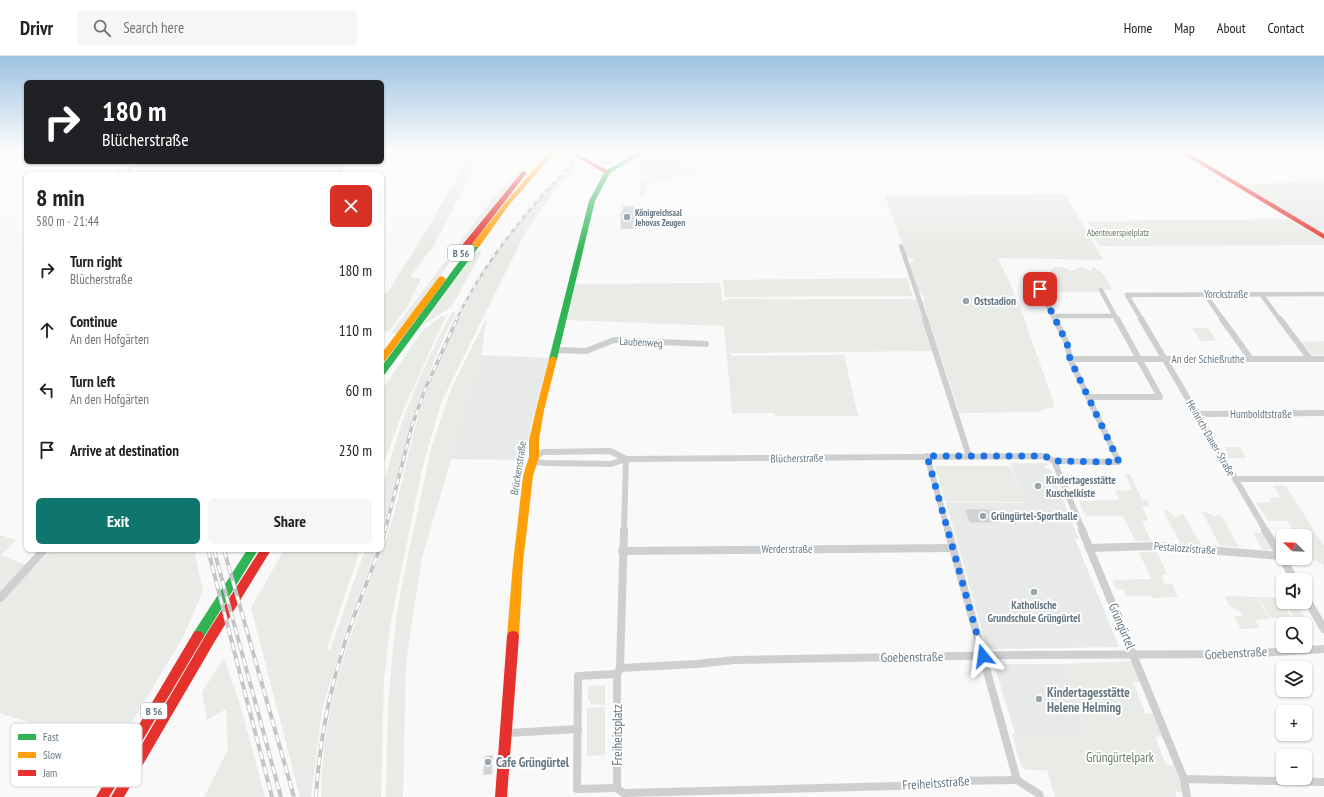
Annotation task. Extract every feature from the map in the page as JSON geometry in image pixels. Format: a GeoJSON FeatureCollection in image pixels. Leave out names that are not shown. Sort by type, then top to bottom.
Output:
{"type":"FeatureCollection","features":[{"type":"Feature","properties":{"kind":"main road","name":"B 56"},"geometry":{"type":"LineString","coordinates":[[384,356],[496,206],[514,186]]}},
{"type":"Feature","properties":{"kind":"main road","name":"B 56"},"geometry":{"type":"LineString","coordinates":[[384,369],[507,204],[523,186]]}},
{"type":"Feature","properties":{"kind":"main road","name":"Brückenstraße"},"geometry":{"type":"LineString","coordinates":[[501,797],[518,563],[527,483],[534,457],[537,423],[570,297],[592,201],[599,186]]}},
{"type":"Feature","properties":{"kind":"main road"},"geometry":{"type":"LineString","coordinates":[[1238,186],[1324,237]]}},
{"type":"Feature","properties":{"kind":"main road","name":"B 56"},"geometry":{"type":"LineString","coordinates":[[142,730],[206,624],[252,552]]}},
{"type":"Feature","properties":{"kind":"main road","name":"B 56"},"geometry":{"type":"LineString","coordinates":[[142,754],[211,637],[265,552]]}},
{"type":"Feature","properties":{"kind":"main road","name":"B 56"},"geometry":{"type":"LineString","coordinates":[[102,797],[108,787]]}},
{"type":"Feature","properties":{"kind":"main road","name":"B 56"},"geometry":{"type":"LineString","coordinates":[[117,797],[123,787]]}},
{"type":"Feature","properties":{"kind":"street"},"geometry":{"type":"LineString","coordinates":[[901,246],[939,358],[969,456]]}},
{"type":"Feature","properties":{"kind":"street"},"geometry":{"type":"LineString","coordinates":[[1040,289],[1067,343],[1070,359],[1089,397],[1160,397],[1101,290]]}},
{"type":"Feature","properties":{"kind":"street","name":"An der Schießruthe"},"geometry":{"type":"LineString","coordinates":[[1205,294],[1251,359]]}},
{"type":"Feature","properties":{"kind":"street"},"geometry":{"type":"LineString","coordinates":[[1261,294],[1310,359]]}},
{"type":"Feature","properties":{"kind":"street","name":"Yorckstraße"},"geometry":{"type":"LineString","coordinates":[[1127,295],[1324,294]]}},
{"type":"Feature","properties":{"kind":"street","name":"Heinrich-Dauer-Straße"},"geometry":{"type":"LineString","coordinates":[[1127,295],[1198,414],[1201,423],[1276,548]]}},
{"type":"Feature","properties":{"kind":"street"},"geometry":{"type":"LineString","coordinates":[[1054,316],[1115,316]]}},
{"type":"Feature","properties":{"kind":"street","name":"Laubenweg"},"geometry":{"type":"LineString","coordinates":[[555,350],[586,351],[614,340],[706,344]]}},
{"type":"Feature","properties":{"kind":"street","name":"An der Schießruthe"},"geometry":{"type":"LineString","coordinates":[[1070,359],[1324,359]]}},
{"type":"Feature","properties":{"kind":"street","name":"Blücherstraße"},"geometry":{"type":"LineString","coordinates":[[626,458],[610,451],[543,452],[534,457],[538,462],[611,464],[626,458],[927,456],[1045,456],[1052,459],[1119,462],[1089,397]]}},
{"type":"Feature","properties":{"kind":"street","name":"Humboldtstraße"},"geometry":{"type":"LineString","coordinates":[[1198,414],[1324,413]]}},
{"type":"Feature","properties":{"kind":"street"},"geometry":{"type":"LineString","coordinates":[[927,456],[1018,780],[1039,794],[1040,797]]}},
{"type":"Feature","properties":{"kind":"street"},"geometry":{"type":"LineString","coordinates":[[617,788],[577,789],[578,676],[618,671],[626,458]]}},
{"type":"Feature","properties":{"kind":"street","name":"Grüngürtel"},"geometry":{"type":"LineString","coordinates":[[1052,459],[1134,654],[1184,779],[1187,797]]}},
{"type":"Feature","properties":{"kind":"street"},"geometry":{"type":"LineString","coordinates":[[1235,479],[1324,479]]}},
{"type":"Feature","properties":{"kind":"street","name":"Pestalozzistraße"},"geometry":{"type":"LineString","coordinates":[[1089,548],[1157,546],[1276,556]]}},
{"type":"Feature","properties":{"kind":"street","name":"Werderstraße"},"geometry":{"type":"LineString","coordinates":[[622,550],[952,548]]}},
{"type":"Feature","properties":{"kind":"street"},"geometry":{"type":"LineString","coordinates":[[0,598],[42,552]]}},
{"type":"Feature","properties":{"kind":"street"},"geometry":{"type":"LineString","coordinates":[[1312,608],[1324,629]]}},
{"type":"Feature","properties":{"kind":"street","name":"Goebenstraße"},"geometry":{"type":"LineString","coordinates":[[618,671],[734,660],[1134,654],[1242,654],[1324,649]]}},
{"type":"Feature","properties":{"kind":"street","name":"Freiheitsplatz"},"geometry":{"type":"LineString","coordinates":[[617,788],[618,671]]}},
{"type":"Feature","properties":{"kind":"street"},"geometry":{"type":"LineString","coordinates":[[506,733],[578,729]]}},
{"type":"Feature","properties":{"kind":"street"},"geometry":{"type":"LineString","coordinates":[[1184,779],[1324,782]]}},
{"type":"Feature","properties":{"kind":"street","name":"Freiheitsstraße"},"geometry":{"type":"LineString","coordinates":[[617,788],[623,793],[937,785],[948,781],[1018,780]]}},
{"type":"Feature","properties":{"kind":"shaded area"},"geometry":{"type":"Polygon","coordinates":[[[1279,208],[1324,208],[1324,230],[1315,229],[1279,208]]]}},
{"type":"Feature","properties":{"kind":"shaded area"},"geometry":{"type":"Polygon","coordinates":[[[481,355],[549,358],[531,426],[524,460],[450,459],[481,355]]]}},
{"type":"Feature","properties":{"kind":"shaded area","name":"Katholische Grundschule Grüngürtel"},"geometry":{"type":"Polygon","coordinates":[[[1010,463],[1048,463],[1048,465],[1045,465],[1046,469],[1050,469],[1079,539],[1075,539],[1119,647],[993,649],[986,645],[946,502],[1024,503],[1010,463]]]}},
{"type":"Feature","properties":{"kind":"shaded area","name":"Kindertagesstätte Helene Helming"},"geometry":{"type":"Polygon","coordinates":[[[994,664],[1062,664],[1086,734],[1015,734],[994,664]]]}},
{"type":"Feature","properties":{"kind":"green space"},"geometry":{"type":"Polygon","coordinates":[[[452,186],[465,186],[434,245],[410,277],[421,279],[407,307],[389,331],[384,331],[384,296],[390,289],[452,186]]]}},
{"type":"Feature","properties":{"kind":"green space"},"geometry":{"type":"Polygon","coordinates":[[[505,186],[512,186],[476,228],[396,334],[391,333],[491,201],[505,186]]]}},
{"type":"Feature","properties":{"kind":"green space"},"geometry":{"type":"Polygon","coordinates":[[[552,186],[560,186],[525,233],[441,403],[422,469],[390,626],[384,679],[381,797],[321,797],[323,754],[326,733],[340,670],[357,617],[381,552],[384,552],[384,544],[398,500],[416,423],[432,378],[458,320],[489,265],[526,214],[552,186]]]}},
{"type":"Feature","properties":{"kind":"green space"},"geometry":{"type":"Polygon","coordinates":[[[640,186],[645,186],[645,195],[640,195],[640,186]]]}},
{"type":"Feature","properties":{"kind":"green space"},"geometry":{"type":"Polygon","coordinates":[[[1242,186],[1324,186],[1324,208],[1279,208],[1242,186]]]}},
{"type":"Feature","properties":{"kind":"green space","name":"Oststadion"},"geometry":{"type":"Polygon","coordinates":[[[1065,194],[1103,260],[998,258],[1015,295],[1009,297],[1017,298],[1055,407],[1035,412],[958,413],[958,408],[923,302],[925,298],[918,291],[909,263],[913,262],[913,259],[907,257],[885,196],[1065,194]]]}},
{"type":"Feature","properties":{"kind":"green space","name":"Abenteuerspielplatz"},"geometry":{"type":"Polygon","coordinates":[[[1289,219],[1324,240],[1324,245],[1099,246],[1090,232],[1093,230],[1087,221],[1289,219]]]}},
{"type":"Feature","properties":{"kind":"green space"},"geometry":{"type":"Polygon","coordinates":[[[476,251],[482,252],[451,307],[419,328],[476,251]]]}},
{"type":"Feature","properties":{"kind":"green space"},"geometry":{"type":"Polygon","coordinates":[[[1054,267],[1062,267],[1071,271],[1083,268],[1092,272],[1092,267],[1096,268],[1104,276],[1112,290],[1101,289],[1099,292],[1049,292],[1042,290],[1039,284],[1055,283],[1050,271],[1054,267]]]}},
{"type":"Feature","properties":{"kind":"green space"},"geometry":{"type":"Polygon","coordinates":[[[907,278],[913,296],[725,297],[723,280],[907,278]]]}},
{"type":"Feature","properties":{"kind":"green space"},"geometry":{"type":"Polygon","coordinates":[[[720,283],[722,301],[730,299],[914,299],[917,300],[934,351],[730,353],[731,356],[844,355],[858,416],[775,416],[775,413],[732,413],[724,326],[566,320],[575,284],[720,283]]]}},
{"type":"Feature","properties":{"kind":"green space"},"geometry":{"type":"Polygon","coordinates":[[[452,312],[456,313],[443,339],[422,393],[384,524],[384,485],[394,447],[420,377],[452,312]]]}},
{"type":"Feature","properties":{"kind":"green space"},"geometry":{"type":"Polygon","coordinates":[[[441,316],[446,316],[404,408],[384,463],[384,387],[422,331],[441,316]]]}},
{"type":"Feature","properties":{"kind":"green space"},"geometry":{"type":"Polygon","coordinates":[[[487,317],[476,376],[422,557],[406,662],[403,797],[386,797],[388,706],[397,612],[405,570],[431,449],[451,389],[487,317]]]}},
{"type":"Feature","properties":{"kind":"green space"},"geometry":{"type":"Polygon","coordinates":[[[1192,328],[1208,328],[1217,341],[1201,341],[1192,328]]]}},
{"type":"Feature","properties":{"kind":"green space"},"geometry":{"type":"Polygon","coordinates":[[[1324,341],[1324,355],[1312,355],[1301,342],[1324,341]]]}},
{"type":"Feature","properties":{"kind":"green space"},"geometry":{"type":"Polygon","coordinates":[[[1225,447],[1240,447],[1247,458],[1229,458],[1225,447]]]}},
{"type":"Feature","properties":{"kind":"green space"},"geometry":{"type":"Polygon","coordinates":[[[935,466],[1010,466],[1024,502],[945,501],[935,466]]]}},
{"type":"Feature","properties":{"kind":"green space"},"geometry":{"type":"Polygon","coordinates":[[[1125,474],[1130,474],[1142,500],[1147,500],[1150,506],[1142,506],[1148,520],[1142,521],[1151,541],[1135,541],[1123,516],[1085,516],[1079,501],[1119,500],[1115,491],[1132,490],[1125,474]]]}},
{"type":"Feature","properties":{"kind":"green space"},"geometry":{"type":"Polygon","coordinates":[[[1273,486],[1286,486],[1324,546],[1324,567],[1317,561],[1312,560],[1312,529],[1292,529],[1287,521],[1268,521],[1256,502],[1271,502],[1269,498],[1280,497],[1273,486]]]}},
{"type":"Feature","properties":{"kind":"green space"},"geometry":{"type":"Polygon","coordinates":[[[1163,510],[1167,510],[1175,517],[1183,514],[1201,545],[1180,543],[1163,510]]]}},
{"type":"Feature","properties":{"kind":"green space"},"geometry":{"type":"Polygon","coordinates":[[[1201,510],[1213,516],[1221,515],[1239,547],[1220,546],[1201,510]]]}},
{"type":"Feature","properties":{"kind":"green space"},"geometry":{"type":"Polygon","coordinates":[[[1253,533],[1262,533],[1271,550],[1262,549],[1253,533]]]}},
{"type":"Feature","properties":{"kind":"green space"},"geometry":{"type":"Polygon","coordinates":[[[0,535],[16,540],[1,555],[28,566],[0,596],[0,535]]]}},
{"type":"Feature","properties":{"kind":"green space"},"geometry":{"type":"Polygon","coordinates":[[[50,552],[194,552],[203,591],[183,637],[132,723],[31,723],[0,713],[0,603],[50,552]]]}},
{"type":"Feature","properties":{"kind":"green space"},"geometry":{"type":"Polygon","coordinates":[[[283,552],[359,552],[327,649],[330,650],[364,552],[375,552],[344,635],[322,710],[311,797],[300,797],[251,608],[283,552]]]}},
{"type":"Feature","properties":{"kind":"green space"},"geometry":{"type":"Polygon","coordinates":[[[1139,552],[1157,552],[1167,574],[1162,575],[1164,584],[1172,584],[1178,597],[1152,598],[1151,596],[1126,596],[1123,589],[1116,589],[1112,580],[1151,579],[1139,552]]]}},
{"type":"Feature","properties":{"kind":"green space"},"geometry":{"type":"Polygon","coordinates":[[[1225,596],[1257,597],[1269,619],[1255,620],[1260,628],[1241,629],[1234,616],[1243,616],[1240,611],[1236,611],[1234,607],[1230,607],[1225,596]]]}},
{"type":"Feature","properties":{"kind":"green space"},"geometry":{"type":"Polygon","coordinates":[[[1258,597],[1276,597],[1276,609],[1287,609],[1291,617],[1270,618],[1258,597]]]}},
{"type":"Feature","properties":{"kind":"green space"},"geometry":{"type":"Polygon","coordinates":[[[1289,609],[1300,609],[1304,617],[1293,617],[1289,609]]]}},
{"type":"Feature","properties":{"kind":"green space"},"geometry":{"type":"Polygon","coordinates":[[[224,658],[241,708],[265,797],[204,797],[228,749],[226,709],[207,720],[202,692],[224,658]]]}},
{"type":"Feature","properties":{"kind":"green space","name":"Grüngürtelpark"},"geometry":{"type":"Polygon","coordinates":[[[1133,661],[1142,682],[1133,682],[1145,713],[1155,714],[1163,736],[1155,737],[1166,765],[1175,765],[1183,793],[1175,791],[1176,797],[1055,797],[1047,770],[1025,770],[1021,766],[1012,734],[1086,734],[1062,664],[1133,661]]]}},
{"type":"Feature","properties":{"kind":"green space"},"geometry":{"type":"Polygon","coordinates":[[[605,685],[605,705],[591,704],[588,699],[588,686],[605,685]]]}},
{"type":"Feature","properties":{"kind":"green space"},"geometry":{"type":"Polygon","coordinates":[[[605,707],[605,755],[587,756],[587,708],[605,707]]]}},
{"type":"Feature","properties":{"kind":"building","name":"Königreichsaal Jehovas Zeugen"},"geometry":{"type":"Polygon","coordinates":[[[623,206],[634,206],[635,220],[633,229],[621,229],[620,214],[623,206]]]}},
{"type":"Feature","properties":{"kind":"building","name":"Grüngürtel-Sporthalle"},"geometry":{"type":"Polygon","coordinates":[[[965,509],[996,509],[1001,523],[969,523],[965,509]]]}},
{"type":"Feature","properties":{"kind":"building","name":"Cafe Grüngürtel"},"geometry":{"type":"Polygon","coordinates":[[[493,755],[492,774],[483,775],[485,756],[493,755]]]}},
{"type":"Feature","properties":{"kind":"railway"},"geometry":{"type":"LineString","coordinates":[[456,320],[482,273],[497,251],[530,209],[551,186]]}},
{"type":"Feature","properties":{"kind":"railway"},"geometry":{"type":"LineString","coordinates":[[385,531],[412,426],[426,387],[457,319]]}},
{"type":"Feature","properties":{"kind":"railway"},"geometry":{"type":"LineString","coordinates":[[209,552],[272,797]]}},
{"type":"Feature","properties":{"kind":"railway"},"geometry":{"type":"LineString","coordinates":[[215,552],[281,797]]}},
{"type":"Feature","properties":{"kind":"railway"},"geometry":{"type":"LineString","coordinates":[[225,552],[294,797]]}},
{"type":"Feature","properties":{"kind":"railway"},"geometry":{"type":"LineString","coordinates":[[316,797],[322,738],[334,680],[349,630],[378,552]]}},
{"type":"Feature","properties":{"kind":"traffic: fast"},"geometry":{"type":"LineString","coordinates":[[553,359],[592,201],[600,186]]}},
{"type":"Feature","properties":{"kind":"traffic: fast"},"geometry":{"type":"LineString","coordinates":[[384,369],[476,245]]}},
{"type":"Feature","properties":{"kind":"traffic: fast"},"geometry":{"type":"LineString","coordinates":[[198,636],[252,552]]}},
{"type":"Feature","properties":{"kind":"traffic: slow"},"geometry":{"type":"LineString","coordinates":[[476,245],[523,186]]}},
{"type":"Feature","properties":{"kind":"traffic: slow"},"geometry":{"type":"LineString","coordinates":[[384,356],[442,279]]}},
{"type":"Feature","properties":{"kind":"traffic: slow"},"geometry":{"type":"LineString","coordinates":[[513,636],[518,563],[528,476],[534,457],[534,440],[540,410],[553,359]]}},
{"type":"Feature","properties":{"kind":"traffic: jam"},"geometry":{"type":"LineString","coordinates":[[466,246],[514,186]]}},
{"type":"Feature","properties":{"kind":"traffic: jam"},"geometry":{"type":"LineString","coordinates":[[1238,186],[1324,237]]}},
{"type":"Feature","properties":{"kind":"traffic: jam"},"geometry":{"type":"LineString","coordinates":[[142,754],[211,637],[265,552]]}},
{"type":"Feature","properties":{"kind":"traffic: jam"},"geometry":{"type":"LineString","coordinates":[[142,730],[198,636]]}},
{"type":"Feature","properties":{"kind":"traffic: jam"},"geometry":{"type":"LineString","coordinates":[[501,797],[513,636]]}},
{"type":"Feature","properties":{"kind":"traffic: jam"},"geometry":{"type":"LineString","coordinates":[[102,797],[108,787]]}},
{"type":"Feature","properties":{"kind":"traffic: jam"},"geometry":{"type":"LineString","coordinates":[[117,797],[123,787]]}},
{"type":"Feature","properties":{"kind":"place","name":"Königreichsaal Jehovas Zeugen"},"geometry":{"type":"Point","coordinates":[627,217]}},
{"type":"Feature","properties":{"kind":"place","name":"Oststadion"},"geometry":{"type":"Point","coordinates":[966,301]}},
{"type":"Feature","properties":{"kind":"place","name":"Kindertagesstätte Kuschelkiste"},"geometry":{"type":"Point","coordinates":[1038,486]}},
{"type":"Feature","properties":{"kind":"place","name":"Grüngürtel-Sporthalle"},"geometry":{"type":"Point","coordinates":[983,516]}},
{"type":"Feature","properties":{"kind":"place","name":"Katholische Grundschule Grüngürtel"},"geometry":{"type":"Point","coordinates":[1034,592]}},
{"type":"Feature","properties":{"kind":"place","name":"Kindertagesstätte Helene Helming"},"geometry":{"type":"Point","coordinates":[1039,699]}},
{"type":"Feature","properties":{"kind":"place","name":"Cafe Grüngürtel"},"geometry":{"type":"Point","coordinates":[488,762]}},
{"type":"Feature","properties":{"kind":"route"},"geometry":{"type":"LineString","coordinates":[[983,656],[927,456],[1045,456],[1050,457],[1054,461],[1119,462],[1070,359],[1067,343],[1040,289]]}}]}
